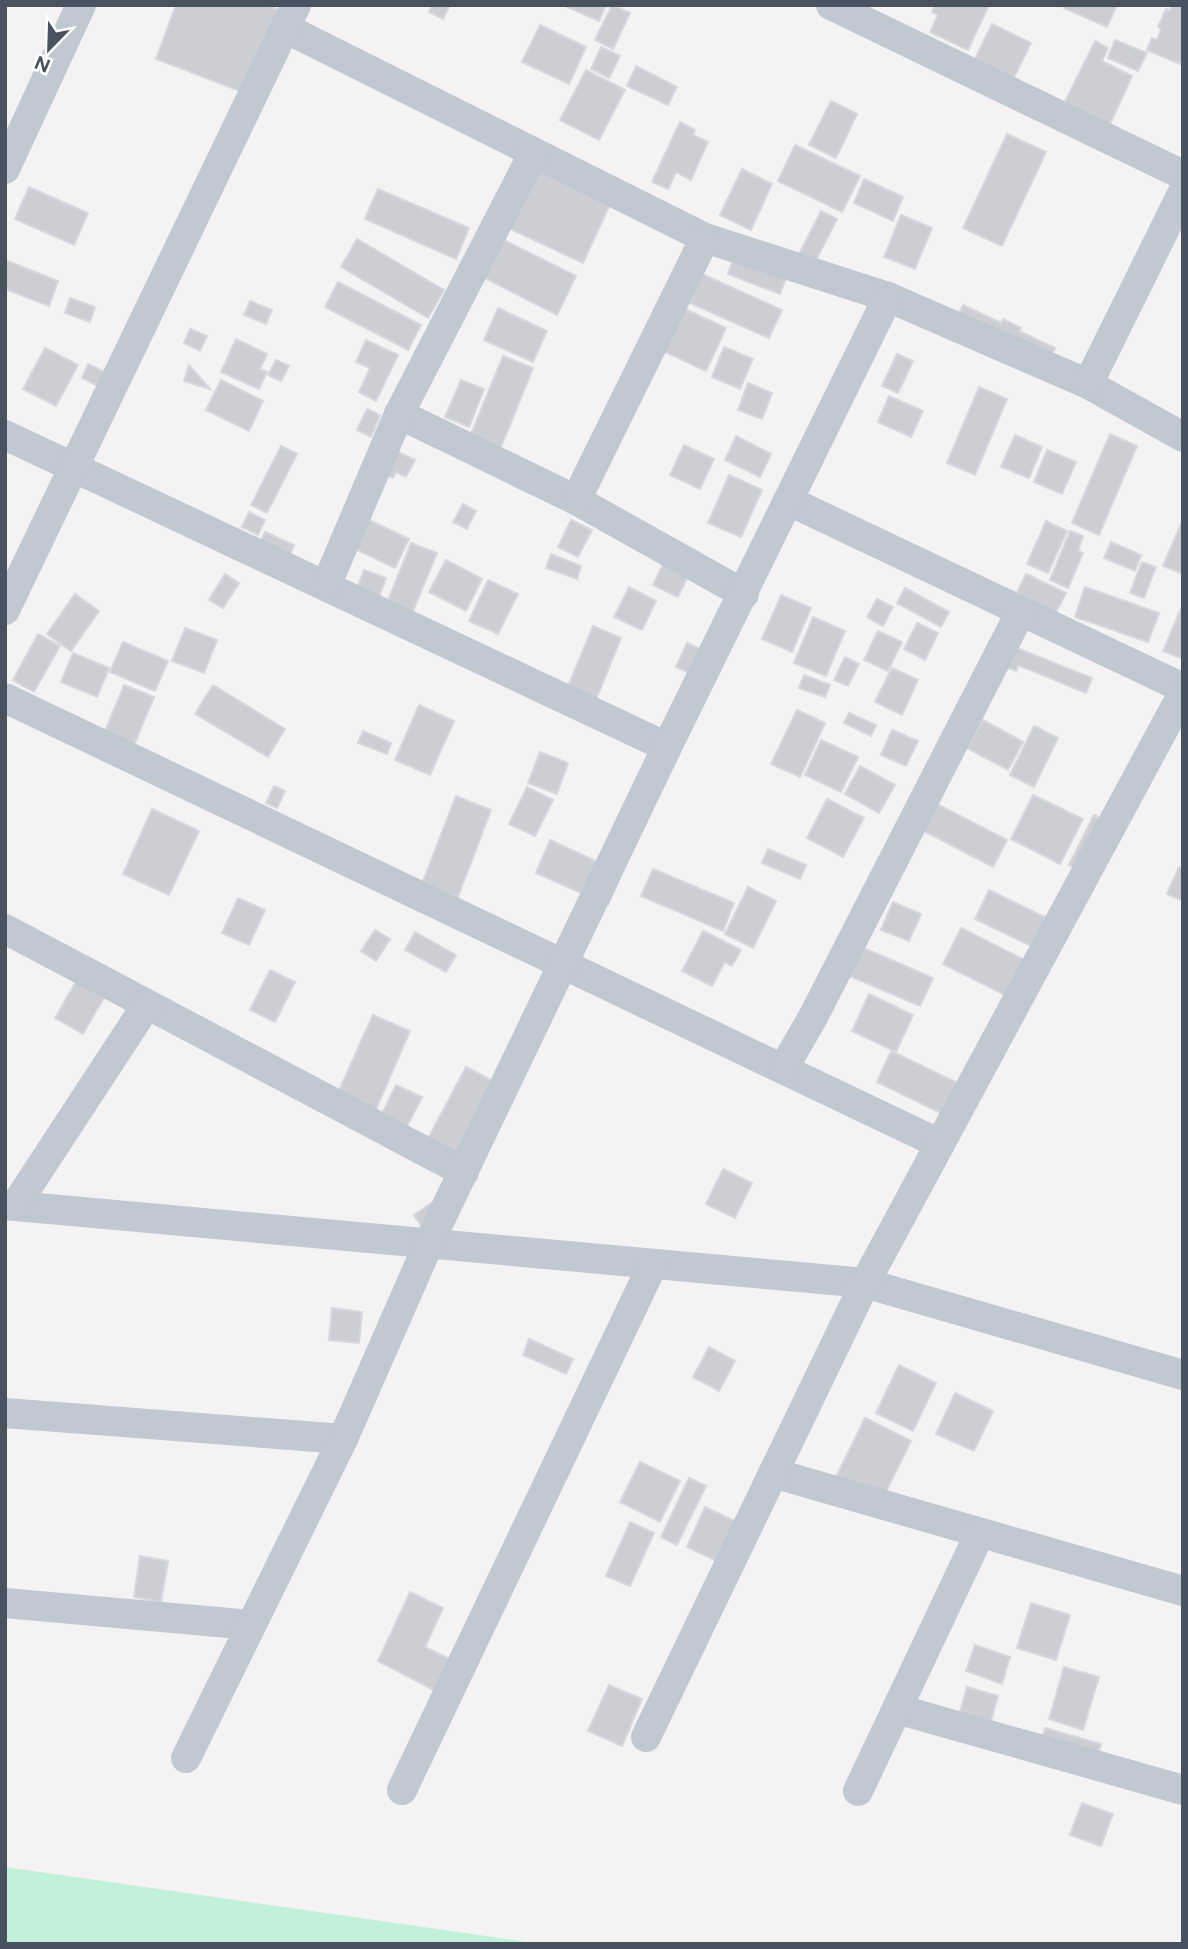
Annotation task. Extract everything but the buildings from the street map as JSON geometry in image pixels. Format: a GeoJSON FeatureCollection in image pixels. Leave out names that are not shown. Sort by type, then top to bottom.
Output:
{"type":"FeatureCollection","features":[{"type":"Feature","properties":{"kind":"street"},"geometry":{"type":"LineString","coordinates":[[5,169],[81,5]]}},
{"type":"Feature","properties":{"kind":"street"},"geometry":{"type":"LineString","coordinates":[[831,5],[1183,175]]}},
{"type":"Feature","properties":{"kind":"street"},"geometry":{"type":"LineString","coordinates":[[5,610],[291,17],[533,153],[705,238],[888,297],[1088,384],[1183,436]]}},
{"type":"Feature","properties":{"kind":"street"},"geometry":{"type":"LineString","coordinates":[[326,586],[399,414],[533,153]]}},
{"type":"Feature","properties":{"kind":"street"},"geometry":{"type":"LineString","coordinates":[[1088,384],[1183,192]]}},
{"type":"Feature","properties":{"kind":"street"},"geometry":{"type":"LineString","coordinates":[[576,500],[705,238]]}},
{"type":"Feature","properties":{"kind":"street"},"geometry":{"type":"LineString","coordinates":[[186,1759],[343,1439],[429,1244],[667,747],[888,297]]}},
{"type":"Feature","properties":{"kind":"street"},"geometry":{"type":"LineString","coordinates":[[399,414],[576,500],[744,594]]}},
{"type":"Feature","properties":{"kind":"street"},"geometry":{"type":"LineString","coordinates":[[5,435],[667,747]]}},
{"type":"Feature","properties":{"kind":"street"},"geometry":{"type":"LineString","coordinates":[[789,501],[1183,688]]}},
{"type":"Feature","properties":{"kind":"street"},"geometry":{"type":"LineString","coordinates":[[783,1069],[1021,611]]}},
{"type":"Feature","properties":{"kind":"street"},"geometry":{"type":"LineString","coordinates":[[646,1737],[864,1283],[1183,693]]}},
{"type":"Feature","properties":{"kind":"street"},"geometry":{"type":"LineString","coordinates":[[5,698],[940,1143]]}},
{"type":"Feature","properties":{"kind":"street"},"geometry":{"type":"LineString","coordinates":[[5,929],[464,1172]]}},
{"type":"Feature","properties":{"kind":"street"},"geometry":{"type":"LineString","coordinates":[[146,1006],[10,1206],[864,1283],[1183,1374]]}},
{"type":"Feature","properties":{"kind":"street"},"geometry":{"type":"LineString","coordinates":[[402,1790],[653,1264]]}},
{"type":"Feature","properties":{"kind":"street"},"geometry":{"type":"LineString","coordinates":[[5,1413],[343,1439]]}},
{"type":"Feature","properties":{"kind":"street"},"geometry":{"type":"LineString","coordinates":[[773,1473],[1183,1591]]}},
{"type":"Feature","properties":{"kind":"street"},"geometry":{"type":"LineString","coordinates":[[858,1791],[980,1533]]}},
{"type":"Feature","properties":{"kind":"street"},"geometry":{"type":"LineString","coordinates":[[5,1603],[251,1625]]}},
{"type":"Feature","properties":{"kind":"street"},"geometry":{"type":"LineString","coordinates":[[897,1709],[1183,1790]]}},
{"type":"Feature","properties":{"kind":"green space"},"geometry":{"type":"Polygon","coordinates":[[[5,1867],[541,1944],[5,1944],[5,1867]]]}}]}
